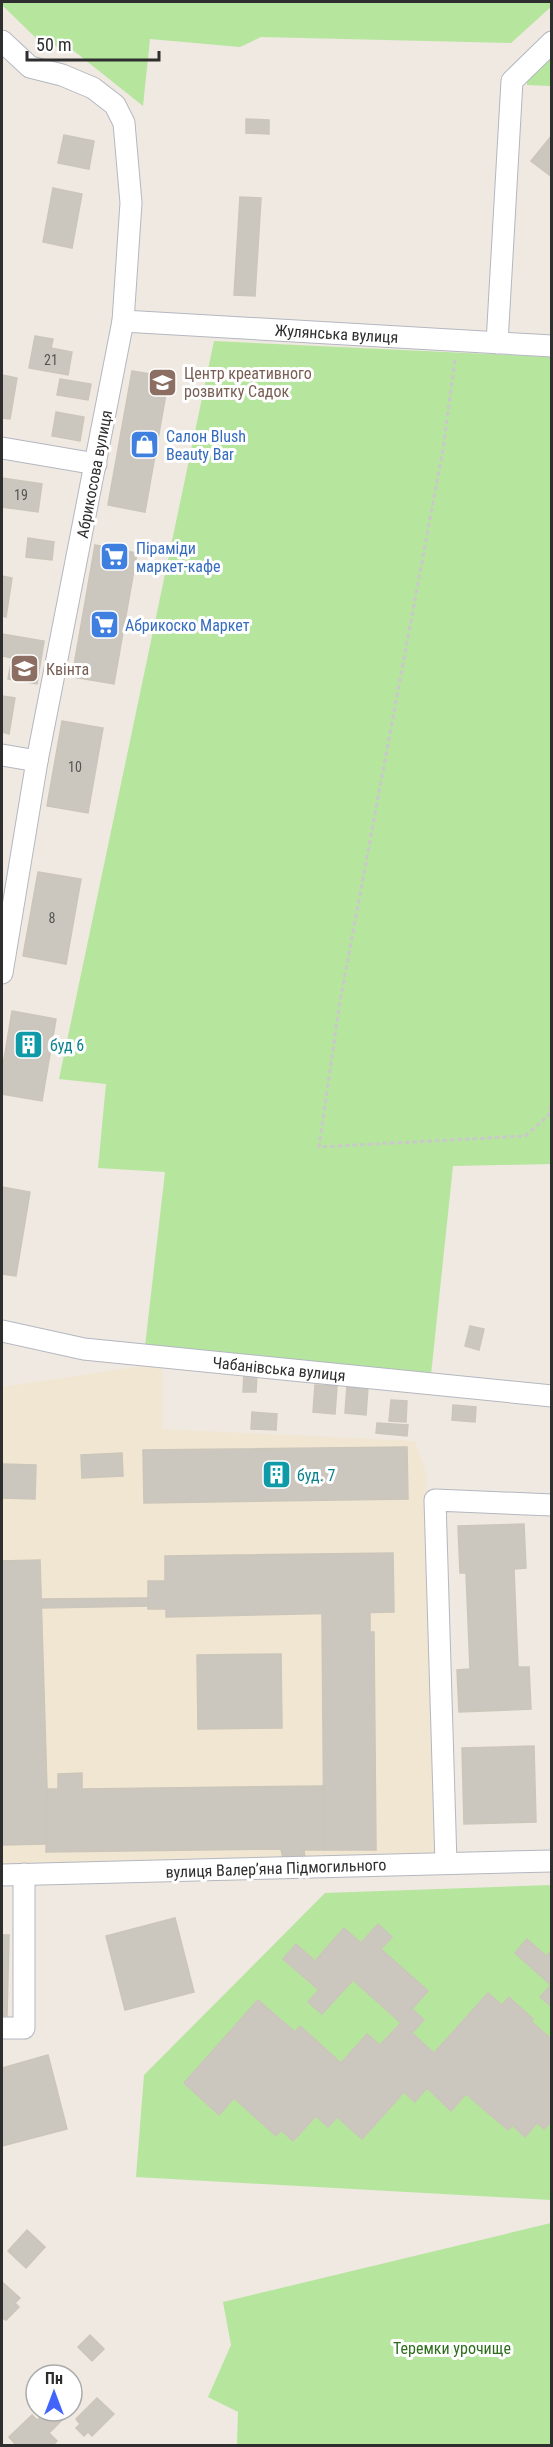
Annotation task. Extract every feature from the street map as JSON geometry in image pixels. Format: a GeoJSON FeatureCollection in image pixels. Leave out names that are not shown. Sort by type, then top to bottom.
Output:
{"type":"FeatureCollection","features":[{"type":"Feature","properties":{"kind":"street","name":"Абрикосова вулиця"},"geometry":{"type":"LineString","coordinates":[[2,41],[30,67],[62,75],[93,88],[115,105],[124,123],[128,148],[131,203],[123,321],[37,761],[2,974]]}},
{"type":"Feature","properties":{"kind":"street"},"geometry":{"type":"LineString","coordinates":[[497,343],[513,81],[552,42]]}},
{"type":"Feature","properties":{"kind":"street"},"geometry":{"type":"LineString","coordinates":[[2,62],[30,67]]}},
{"type":"Feature","properties":{"kind":"street","name":"Жулянська вулиця"},"geometry":{"type":"LineString","coordinates":[[123,321],[552,346]]}},
{"type":"Feature","properties":{"kind":"street"},"geometry":{"type":"LineString","coordinates":[[2,448],[96,464]]}},
{"type":"Feature","properties":{"kind":"street"},"geometry":{"type":"LineString","coordinates":[[2,755],[37,761]]}},
{"type":"Feature","properties":{"kind":"street","name":"Чабанівська вулиця"},"geometry":{"type":"LineString","coordinates":[[5,1332],[84,1349],[552,1396]]}},
{"type":"Feature","properties":{"kind":"street"},"geometry":{"type":"LineString","coordinates":[[447,1863],[435,1500],[552,1505]]}},
{"type":"Feature","properties":{"kind":"street","name":"вулиця Валерʼяна Підмогильного"},"geometry":{"type":"LineString","coordinates":[[2,1875],[552,1861]]}},
{"type":"Feature","properties":{"kind":"street"},"geometry":{"type":"LineString","coordinates":[[2,2028],[24,2028],[24,1874]]}},
{"type":"Feature","properties":{"kind":"path"},"geometry":{"type":"LineString","coordinates":[[457,340],[443,449],[339,1007],[319,1147],[525,1136],[550,1115],[552,1098]]}},
{"type":"Feature","properties":{"kind":"shaded area"},"geometry":{"type":"Polygon","coordinates":[[[162,1363],[162,1429],[415,1441],[426,1473],[435,1858],[2,1865],[2,1387],[162,1363]]]}},
{"type":"Feature","properties":{"kind":"green space"},"geometry":{"type":"Polygon","coordinates":[[[2,2],[551,2],[552,6],[511,43],[261,37],[240,47],[150,39],[143,106],[74,51],[40,42],[2,5],[2,2]]]}},
{"type":"Feature","properties":{"kind":"green space"},"geometry":{"type":"Polygon","coordinates":[[[551,58],[551,86],[527,85],[527,79],[551,58]]]}},
{"type":"Feature","properties":{"kind":"green space"},"geometry":{"type":"Polygon","coordinates":[[[214,341],[551,357],[551,1164],[453,1166],[430,1384],[144,1355],[165,1172],[98,1168],[106,1084],[59,1079],[214,341]]]}},
{"type":"Feature","properties":{"kind":"green space"},"geometry":{"type":"Polygon","coordinates":[[[551,1885],[551,2200],[136,2177],[144,2075],[325,1893],[551,1885]]]}},
{"type":"Feature","properties":{"kind":"green space","name":"Теремки урочище"},"geometry":{"type":"Polygon","coordinates":[[[551,2223],[551,2445],[237,2445],[238,2412],[208,2397],[231,2345],[223,2302],[551,2223]]]}},
{"type":"Feature","properties":{"kind":"building"},"geometry":{"type":"Polygon","coordinates":[[[246,119],[269,120],[269,134],[246,133],[246,119]]]}},
{"type":"Feature","properties":{"kind":"building"},"geometry":{"type":"Polygon","coordinates":[[[64,135],[94,141],[89,169],[58,163],[64,135]]]}},
{"type":"Feature","properties":{"kind":"building"},"geometry":{"type":"Polygon","coordinates":[[[552,135],[552,177],[531,161],[552,135]]]}},
{"type":"Feature","properties":{"kind":"building"},"geometry":{"type":"Polygon","coordinates":[[[53,188],[82,194],[72,248],[43,242],[53,188]]]}},
{"type":"Feature","properties":{"kind":"building"},"geometry":{"type":"Polygon","coordinates":[[[240,197],[261,198],[255,296],[234,295],[240,197]]]}},
{"type":"Feature","properties":{"kind":"building"},"geometry":{"type":"Polygon","coordinates":[[[35,336],[53,339],[51,348],[72,352],[68,375],[29,368],[35,336]]]}},
{"type":"Feature","properties":{"kind":"building"},"geometry":{"type":"Polygon","coordinates":[[[132,371],[169,377],[145,512],[108,505],[132,371]]]}},
{"type":"Feature","properties":{"kind":"building"},"geometry":{"type":"Polygon","coordinates":[[[2,375],[17,378],[10,419],[2,418],[2,375]]]}},
{"type":"Feature","properties":{"kind":"building"},"geometry":{"type":"Polygon","coordinates":[[[60,379],[91,384],[88,400],[57,395],[60,379]]]}},
{"type":"Feature","properties":{"kind":"building"},"geometry":{"type":"Polygon","coordinates":[[[56,412],[84,417],[80,441],[52,436],[56,412]]]}},
{"type":"Feature","properties":{"kind":"building"},"geometry":{"type":"Polygon","coordinates":[[[2,478],[42,484],[38,512],[2,507],[2,478]]]}},
{"type":"Feature","properties":{"kind":"building"},"geometry":{"type":"Polygon","coordinates":[[[28,538],[54,542],[52,560],[26,557],[28,538]]]}},
{"type":"Feature","properties":{"kind":"building"},"geometry":{"type":"Polygon","coordinates":[[[95,545],[137,553],[114,684],[72,677],[95,545]]]}},
{"type":"Feature","properties":{"kind":"building"},"geometry":{"type":"Polygon","coordinates":[[[2,576],[12,578],[6,617],[2,616],[2,576]]]}},
{"type":"Feature","properties":{"kind":"building","name":"Квінта"},"geometry":{"type":"Polygon","coordinates":[[[2,634],[44,641],[37,684],[8,679],[12,658],[2,656],[2,634]]]}},
{"type":"Feature","properties":{"kind":"building"},"geometry":{"type":"Polygon","coordinates":[[[2,696],[15,698],[9,734],[2,732],[2,696]]]}},
{"type":"Feature","properties":{"kind":"building"},"geometry":{"type":"Polygon","coordinates":[[[62,721],[103,728],[88,813],[47,806],[62,721]]]}},
{"type":"Feature","properties":{"kind":"building"},"geometry":{"type":"Polygon","coordinates":[[[38,872],[81,879],[66,964],[23,956],[38,872]]]}},
{"type":"Feature","properties":{"kind":"building","name":"буд 6"},"geometry":{"type":"Polygon","coordinates":[[[12,1011],[56,1019],[42,1101],[2,1094],[2,1071],[12,1011]]]}},
{"type":"Feature","properties":{"kind":"building"},"geometry":{"type":"Polygon","coordinates":[[[2,1187],[30,1192],[16,1276],[2,1274],[2,1187]]]}},
{"type":"Feature","properties":{"kind":"building"},"geometry":{"type":"Polygon","coordinates":[[[470,1326],[484,1329],[479,1350],[465,1346],[470,1326]]]}},
{"type":"Feature","properties":{"kind":"building"},"geometry":{"type":"Polygon","coordinates":[[[244,1373],[257,1374],[256,1392],[243,1392],[244,1373]]]}},
{"type":"Feature","properties":{"kind":"building"},"geometry":{"type":"Polygon","coordinates":[[[315,1385],[337,1386],[335,1414],[313,1412],[315,1385]]]}},
{"type":"Feature","properties":{"kind":"building"},"geometry":{"type":"Polygon","coordinates":[[[347,1386],[368,1387],[366,1415],[345,1413],[347,1386]]]}},
{"type":"Feature","properties":{"kind":"building"},"geometry":{"type":"Polygon","coordinates":[[[391,1400],[407,1401],[406,1422],[389,1421],[391,1400]]]}},
{"type":"Feature","properties":{"kind":"building"},"geometry":{"type":"Polygon","coordinates":[[[453,1405],[476,1407],[475,1422],[452,1420],[453,1405]]]}},
{"type":"Feature","properties":{"kind":"building"},"geometry":{"type":"Polygon","coordinates":[[[252,1412],[277,1414],[276,1430],[251,1429],[252,1412]]]}},
{"type":"Feature","properties":{"kind":"building"},"geometry":{"type":"Polygon","coordinates":[[[377,1423],[408,1425],[407,1436],[376,1433],[377,1423]]]}},
{"type":"Feature","properties":{"kind":"building","name":"буд. 7"},"geometry":{"type":"Polygon","coordinates":[[[407,1447],[408,1499],[144,1503],[143,1450],[407,1447]]]}},
{"type":"Feature","properties":{"kind":"building"},"geometry":{"type":"Polygon","coordinates":[[[122,1453],[123,1476],[82,1478],[81,1455],[122,1453]]]}},
{"type":"Feature","properties":{"kind":"building"},"geometry":{"type":"Polygon","coordinates":[[[2,1464],[36,1465],[35,1499],[2,1498],[2,1464]]]}},
{"type":"Feature","properties":{"kind":"building"},"geometry":{"type":"Polygon","coordinates":[[[524,1524],[526,1568],[514,1569],[518,1667],[529,1667],[531,1709],[459,1712],[457,1670],[470,1669],[466,1573],[460,1573],[458,1526],[524,1524]]]}},
{"type":"Feature","properties":{"kind":"building"},"geometry":{"type":"Polygon","coordinates":[[[393,1553],[394,1612],[166,1617],[166,1609],[148,1609],[148,1581],[165,1581],[165,1556],[393,1553]]]}},
{"type":"Feature","properties":{"kind":"building"},"geometry":{"type":"Polygon","coordinates":[[[40,1560],[47,1789],[46,1844],[2,1845],[2,1561],[40,1560]]]}},
{"type":"Feature","properties":{"kind":"building"},"geometry":{"type":"Polygon","coordinates":[[[148,1598],[148,1606],[42,1608],[42,1599],[148,1598]]]}},
{"type":"Feature","properties":{"kind":"building"},"geometry":{"type":"Polygon","coordinates":[[[322,1613],[370,1613],[370,1632],[374,1632],[376,1850],[324,1850],[322,1613]]]}},
{"type":"Feature","properties":{"kind":"building"},"geometry":{"type":"Polygon","coordinates":[[[281,1654],[282,1728],[198,1729],[197,1655],[281,1654]]]}},
{"type":"Feature","properties":{"kind":"building"},"geometry":{"type":"Polygon","coordinates":[[[534,1746],[536,1822],[464,1824],[462,1748],[534,1746]]]}},
{"type":"Feature","properties":{"kind":"building"},"geometry":{"type":"Polygon","coordinates":[[[82,1773],[82,1789],[323,1786],[324,1850],[304,1850],[305,1858],[283,1859],[281,1849],[46,1852],[47,1789],[58,1789],[58,1774],[82,1773]]]}},
{"type":"Feature","properties":{"kind":"building"},"geometry":{"type":"Polygon","coordinates":[[[175,1918],[194,1992],[125,2010],[106,1936],[175,1918]]]}},
{"type":"Feature","properties":{"kind":"building"},"geometry":{"type":"Polygon","coordinates":[[[378,1924],[392,1937],[381,1949],[428,1991],[412,2009],[424,2020],[412,2033],[434,2053],[488,1993],[502,2005],[509,1997],[552,2040],[552,2121],[544,2129],[537,2123],[525,2137],[512,2125],[508,2130],[466,2094],[451,2111],[427,2088],[415,2102],[404,2092],[362,2139],[337,2117],[328,2127],[316,2116],[293,2141],[281,2130],[276,2136],[234,2098],[219,2115],[184,2083],[258,2000],[295,2032],[300,2026],[341,2063],[367,2034],[380,2045],[401,2023],[353,1980],[322,2014],[308,2002],[319,1990],[283,1959],[296,1944],[315,1961],[344,1928],[361,1943],[378,1924]]]}},
{"type":"Feature","properties":{"kind":"building"},"geometry":{"type":"Polygon","coordinates":[[[2,1935],[9,1935],[7,2016],[2,2016],[2,1935]]]}},
{"type":"Feature","properties":{"kind":"building"},"geometry":{"type":"Polygon","coordinates":[[[527,1939],[546,1956],[552,1950],[552,2007],[540,1997],[551,1985],[515,1953],[527,1939]]]}},
{"type":"Feature","properties":{"kind":"building"},"geometry":{"type":"Polygon","coordinates":[[[48,2055],[67,2129],[2,2146],[2,2068],[48,2055]]]}},
{"type":"Feature","properties":{"kind":"building"},"geometry":{"type":"Polygon","coordinates":[[[27,2230],[45,2247],[26,2268],[8,2251],[27,2230]]]}},
{"type":"Feature","properties":{"kind":"building"},"geometry":{"type":"Polygon","coordinates":[[[2,2282],[20,2298],[15,2303],[19,2307],[6,2320],[2,2318],[2,2282]]]}},
{"type":"Feature","properties":{"kind":"building"},"geometry":{"type":"Polygon","coordinates":[[[90,2335],[104,2349],[92,2361],[78,2347],[90,2335]]]}},
{"type":"Feature","properties":{"kind":"building"},"geometry":{"type":"Polygon","coordinates":[[[97,2398],[114,2414],[92,2436],[88,2432],[84,2436],[76,2428],[79,2423],[84,2423],[84,2411],[97,2398]]]}},
{"type":"Feature","properties":{"kind":"building"},"geometry":{"type":"Polygon","coordinates":[[[24,2423],[59,2423],[49,2433],[57,2441],[52,2446],[17,2446],[9,2437],[24,2423]]]}},
{"type":"Feature","properties":{"kind":"place","name":"Центр креативного розвитку Садок"},"geometry":{"type":"Point","coordinates":[163,382]}},
{"type":"Feature","properties":{"kind":"place","name":"Салон Blush Beauty Bar"},"geometry":{"type":"Point","coordinates":[145,445]}},
{"type":"Feature","properties":{"kind":"place","name":"Піраміди маркет-кафе"},"geometry":{"type":"Point","coordinates":[115,557]}},
{"type":"Feature","properties":{"kind":"place","name":"Абрикоско Маркет"},"geometry":{"type":"Point","coordinates":[104,625]}},
{"type":"Feature","properties":{"kind":"place","name":"Квінта"},"geometry":{"type":"Point","coordinates":[25,669]}},
{"type":"Feature","properties":{"kind":"place","name":"буд 6"},"geometry":{"type":"Point","coordinates":[29,1045]}},
{"type":"Feature","properties":{"kind":"place","name":"буд. 7"},"geometry":{"type":"Point","coordinates":[276,1475]}}]}
